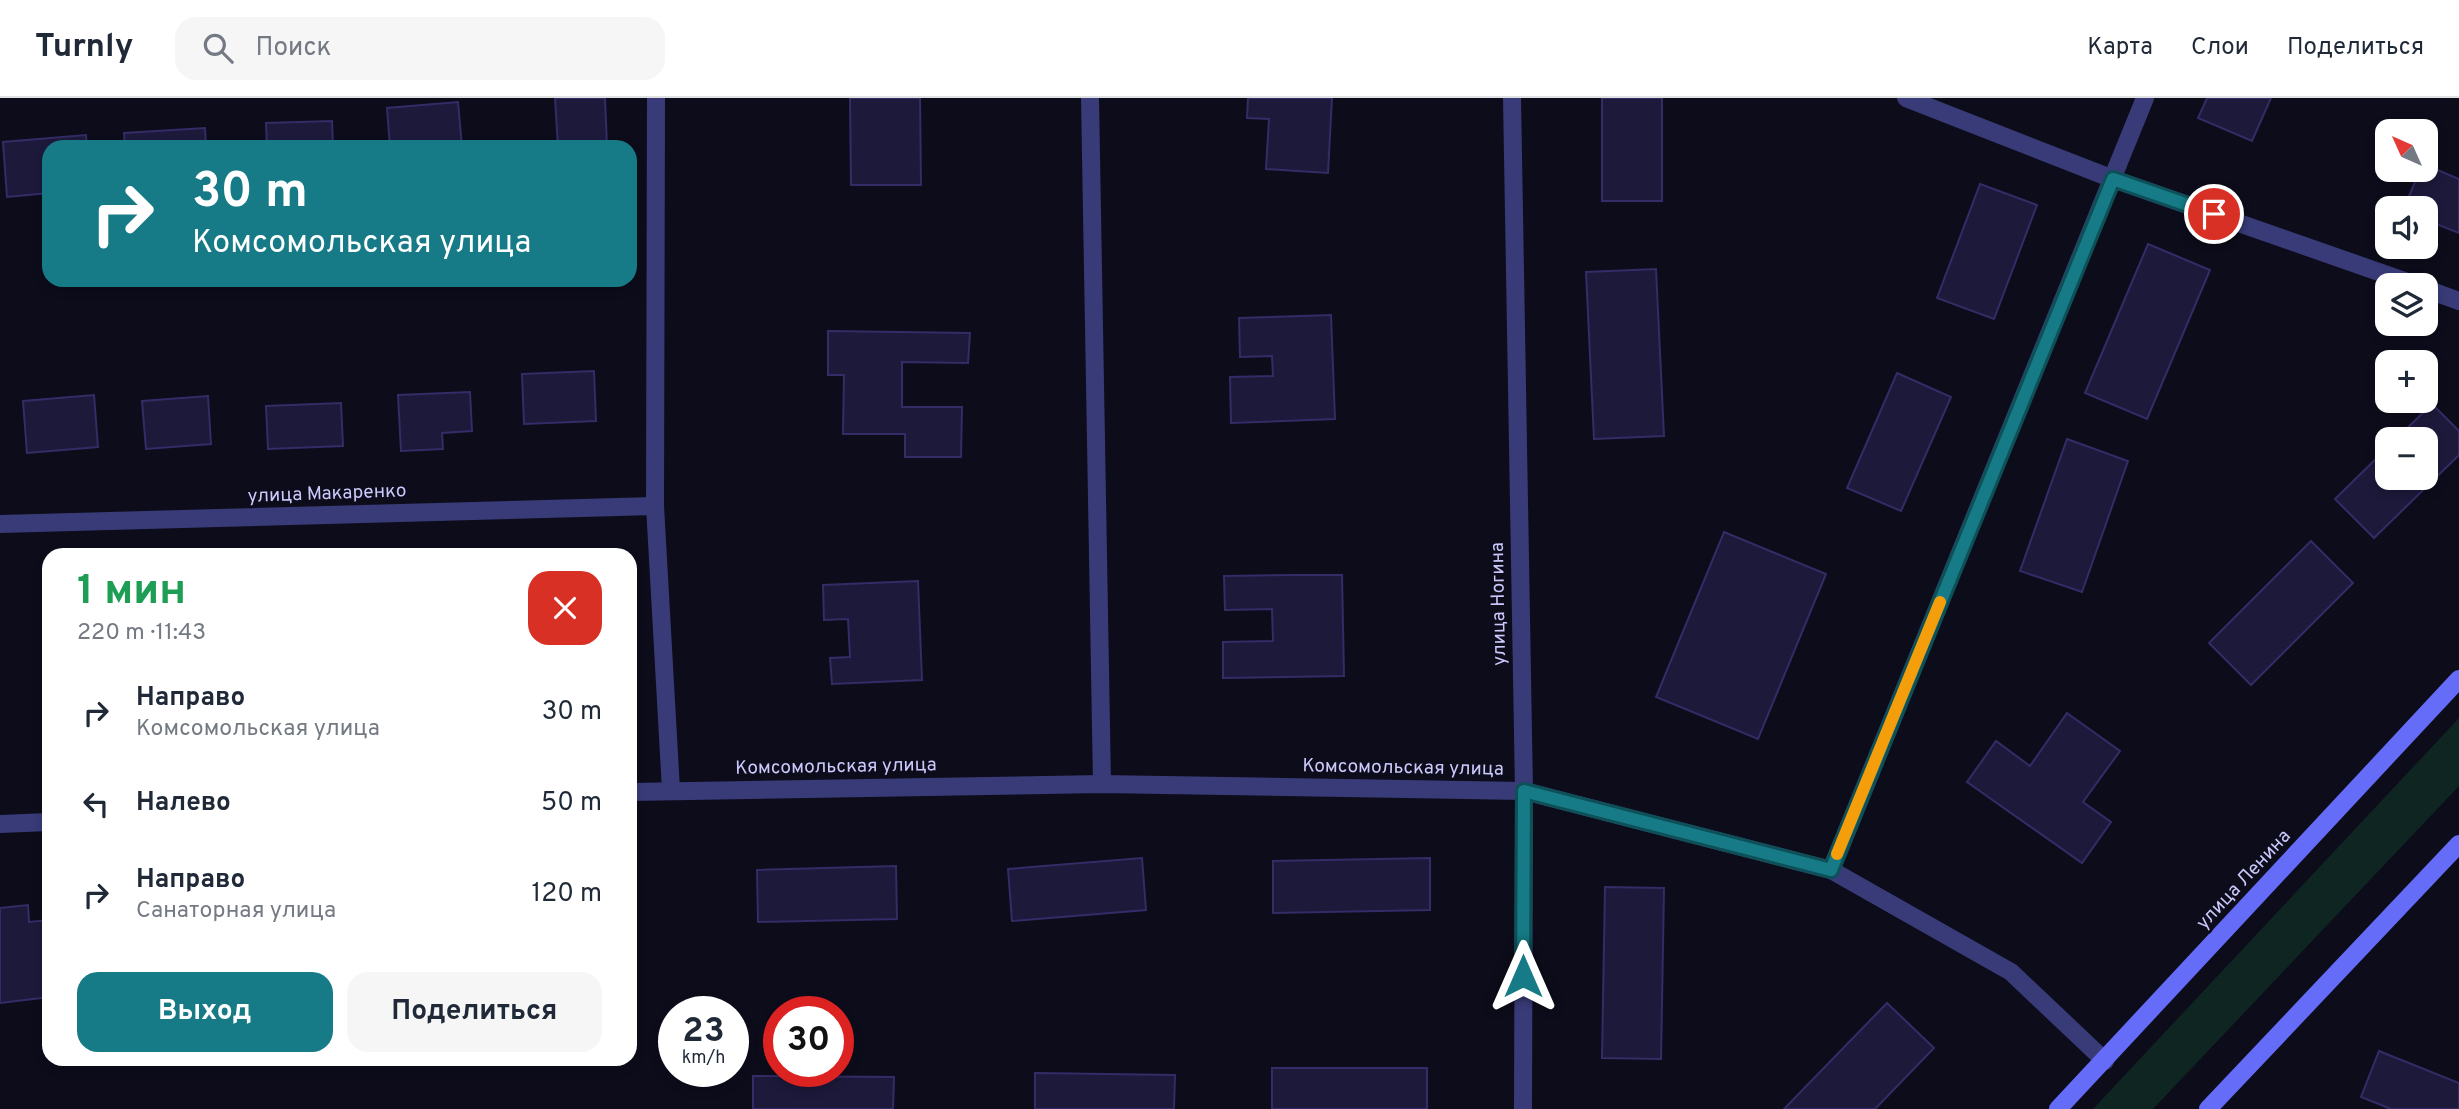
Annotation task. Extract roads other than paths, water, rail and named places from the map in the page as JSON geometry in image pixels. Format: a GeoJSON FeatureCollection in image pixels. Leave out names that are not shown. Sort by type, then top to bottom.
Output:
{"type":"FeatureCollection","features":[{"type":"Feature","properties":{"kind":"main road","name":"улица Ленина"},"geometry":{"type":"LineString","coordinates":[[2058,1109],[2459,679]]}},
{"type":"Feature","properties":{"kind":"main road"},"geometry":{"type":"LineString","coordinates":[[2217,1107],[2459,844]]}},
{"type":"Feature","properties":{"kind":"street"},"geometry":{"type":"LineString","coordinates":[[656,98],[654,506],[671,790]]}},
{"type":"Feature","properties":{"kind":"street"},"geometry":{"type":"LineString","coordinates":[[1090,98],[1102,785]]}},
{"type":"Feature","properties":{"kind":"street","name":"улица Ногина"},"geometry":{"type":"LineString","coordinates":[[1512,98],[1524,791],[1523,1109]]}},
{"type":"Feature","properties":{"kind":"street"},"geometry":{"type":"LineString","coordinates":[[1906,98],[2113,179],[2382,273]]}},
{"type":"Feature","properties":{"kind":"street"},"geometry":{"type":"LineString","coordinates":[[1831,870],[2145,98]]}},
{"type":"Feature","properties":{"kind":"street"},"geometry":{"type":"LineString","coordinates":[[2438,293],[2459,300]]}},
{"type":"Feature","properties":{"kind":"street","name":"улица Макаренко"},"geometry":{"type":"LineString","coordinates":[[0,524],[654,506]]}},
{"type":"Feature","properties":{"kind":"street","name":"Комсомольская улица"},"geometry":{"type":"LineString","coordinates":[[637,792],[1102,785],[1524,791],[1831,870],[2011,972],[2105,1061]]}},
{"type":"Feature","properties":{"kind":"street"},"geometry":{"type":"LineString","coordinates":[[0,824],[42,822]]}}]}
